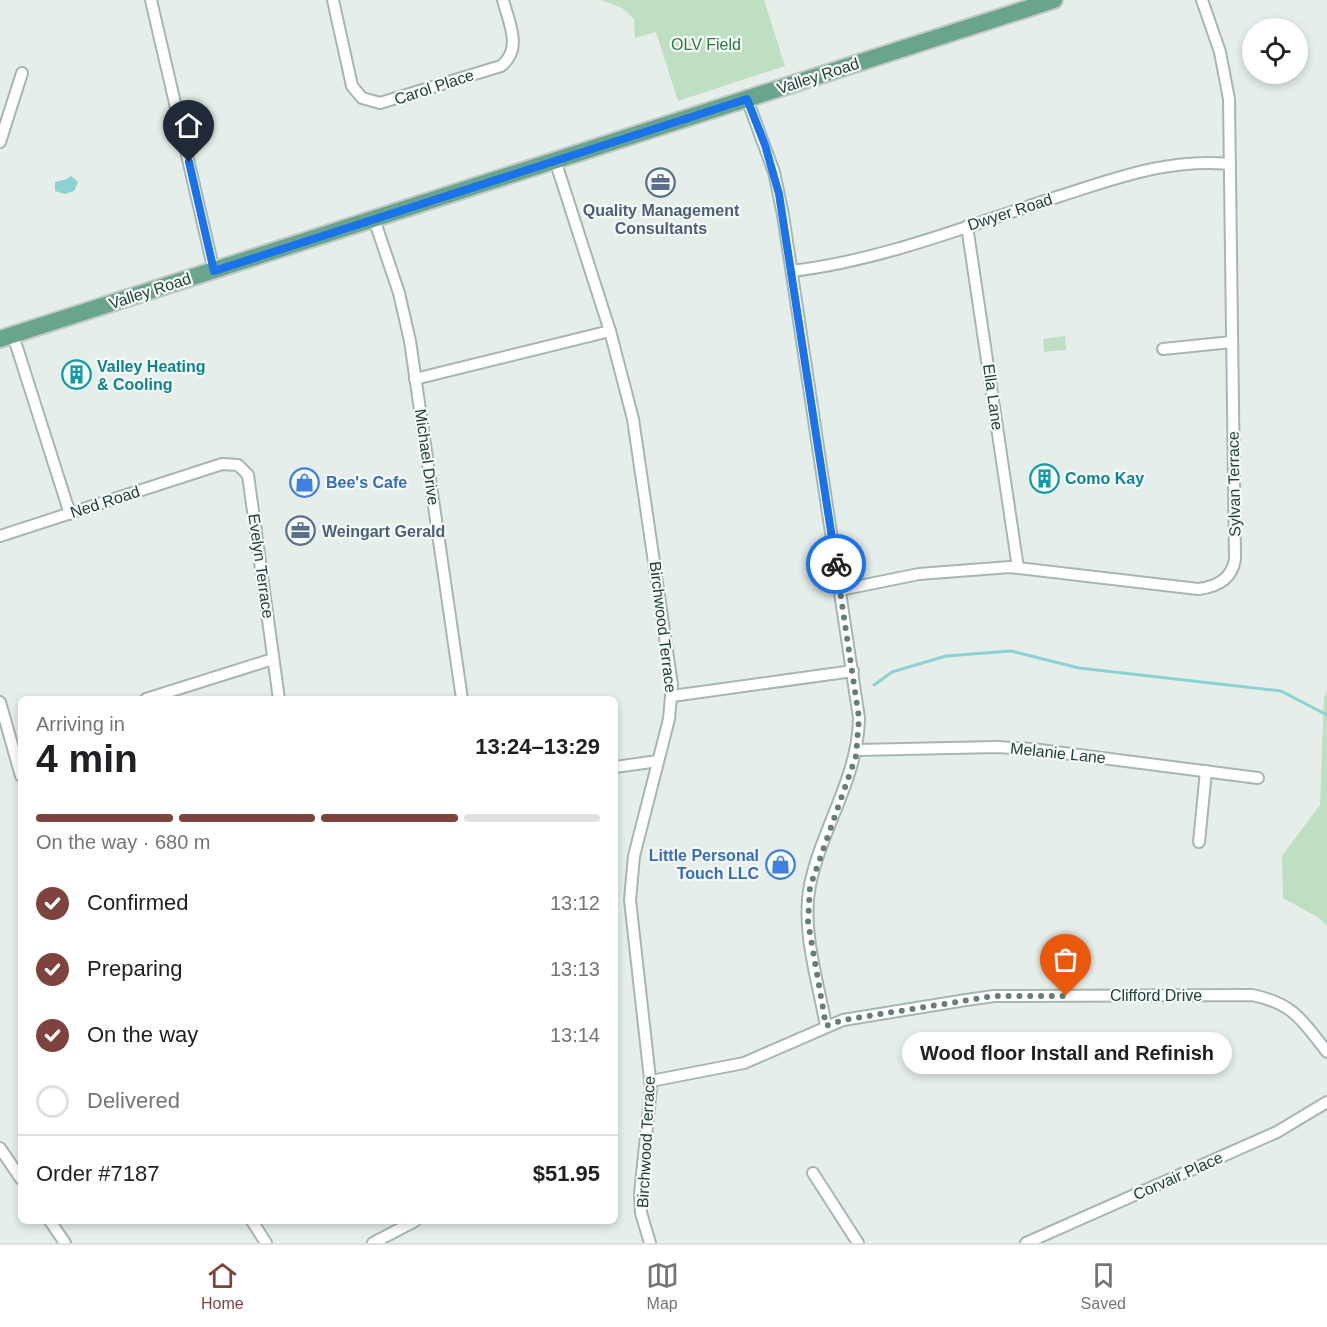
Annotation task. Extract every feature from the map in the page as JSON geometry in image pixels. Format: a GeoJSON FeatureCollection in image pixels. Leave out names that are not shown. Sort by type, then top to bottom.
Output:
{"type":"FeatureCollection","features":[{"type":"Feature","properties":{"kind":"main road","name":"Valley Road"},"geometry":{"type":"LineString","coordinates":[[7,337],[1054,0]]}},
{"type":"Feature","properties":{"kind":"street"},"geometry":{"type":"LineString","coordinates":[[151,0],[214,271]]}},
{"type":"Feature","properties":{"kind":"street","name":"Carol Place"},"geometry":{"type":"LineString","coordinates":[[333,0],[352,86],[362,98],[380,103],[501,66],[508,60],[514,47],[503,0]]}},
{"type":"Feature","properties":{"kind":"street","name":"Sylvan Terrace"},"geometry":{"type":"LineString","coordinates":[[840,590],[919,574],[1018,568],[1197,589],[1217,585],[1234,567],[1230,164],[1226,75],[1202,0]]}},
{"type":"Feature","properties":{"kind":"street"},"geometry":{"type":"LineString","coordinates":[[0,142],[22,73]]}},
{"type":"Feature","properties":{"kind":"street"},"geometry":{"type":"LineString","coordinates":[[747,99],[765,145],[779,194],[859,718],[857,750],[810,887],[808,922],[826,1026]]}},
{"type":"Feature","properties":{"kind":"street","name":"Birchwood Terrace"},"geometry":{"type":"LineString","coordinates":[[555,160],[610,331],[633,419],[672,696],[634,856],[630,900],[651,1080],[650,1110],[640,1194],[641,1213],[650,1243]]}},
{"type":"Feature","properties":{"kind":"street","name":"Dwyer Road"},"geometry":{"type":"LineString","coordinates":[[792,271],[850,262],[1140,170],[1186,162],[1230,164]]}},
{"type":"Feature","properties":{"kind":"street","name":"Michael Drive"},"geometry":{"type":"LineString","coordinates":[[374,219],[404,312],[462,696]]}},
{"type":"Feature","properties":{"kind":"street","name":"Ella Lane"},"geometry":{"type":"LineString","coordinates":[[967,226],[1018,568]]}},
{"type":"Feature","properties":{"kind":"street"},"geometry":{"type":"LineString","coordinates":[[415,379],[610,331]]}},
{"type":"Feature","properties":{"kind":"street"},"geometry":{"type":"LineString","coordinates":[[7,337],[70,514]]}},
{"type":"Feature","properties":{"kind":"street"},"geometry":{"type":"LineString","coordinates":[[1163,349],[1232,342]]}},
{"type":"Feature","properties":{"kind":"street","name":"Evelyn Terrace"},"geometry":{"type":"LineString","coordinates":[[210,468],[230,464],[238,465],[248,475],[279,696]]}},
{"type":"Feature","properties":{"kind":"street","name":"Ned Road"},"geometry":{"type":"LineString","coordinates":[[0,536],[210,468]]}},
{"type":"Feature","properties":{"kind":"street"},"geometry":{"type":"LineString","coordinates":[[155,696],[273,658]]}},
{"type":"Feature","properties":{"kind":"street"},"geometry":{"type":"LineString","coordinates":[[672,696],[853,671]]}},
{"type":"Feature","properties":{"kind":"street"},"geometry":{"type":"LineString","coordinates":[[0,702],[16,740]]}},
{"type":"Feature","properties":{"kind":"street","name":"Melanie Lane"},"geometry":{"type":"LineString","coordinates":[[857,750],[996,747],[1032,749],[1258,778]]}},
{"type":"Feature","properties":{"kind":"street"},"geometry":{"type":"LineString","coordinates":[[618,767],[658,761]]}},
{"type":"Feature","properties":{"kind":"street"},"geometry":{"type":"LineString","coordinates":[[1199,842],[1206,771]]}},
{"type":"Feature","properties":{"kind":"street","name":"Clifford Drive"},"geometry":{"type":"LineString","coordinates":[[651,1080],[744,1063],[843,1020],[994,996],[1252,995],[1268,999],[1294,1011],[1327,1052]]}},
{"type":"Feature","properties":{"kind":"street","name":"Corvair Place"},"geometry":{"type":"LineString","coordinates":[[1026,1243],[1277,1132],[1327,1102]]}},
{"type":"Feature","properties":{"kind":"street"},"geometry":{"type":"LineString","coordinates":[[0,1148],[18,1175]]}},
{"type":"Feature","properties":{"kind":"street"},"geometry":{"type":"LineString","coordinates":[[813,1173],[858,1243]]}},
{"type":"Feature","properties":{"kind":"street"},"geometry":{"type":"LineString","coordinates":[[52,1224],[65,1243]]}},
{"type":"Feature","properties":{"kind":"street"},"geometry":{"type":"LineString","coordinates":[[254,1224],[266,1243]]}},
{"type":"Feature","properties":{"kind":"street"},"geometry":{"type":"LineString","coordinates":[[373,1243],[409,1224]]}},
{"type":"Feature","properties":{"kind":"green space","name":"OLV Field"},"geometry":{"type":"Polygon","coordinates":[[[601,0],[764,0],[785,66],[678,101],[656,32],[635,38],[634,19],[622,8],[601,0]]]}},
{"type":"Feature","properties":{"kind":"green space"},"geometry":{"type":"Polygon","coordinates":[[[1065,336],[1066,350],[1044,352],[1043,339],[1065,336]]]}},
{"type":"Feature","properties":{"kind":"green space"},"geometry":{"type":"Polygon","coordinates":[[[1327,691],[1327,926],[1319,918],[1283,898],[1282,856],[1320,805],[1324,697],[1327,691]]]}},
{"type":"Feature","properties":{"kind":"water"},"geometry":{"type":"Polygon","coordinates":[[[71,176],[78,182],[74,191],[65,194],[55,191],[55,182],[71,176]]]}},
{"type":"Feature","properties":{"kind":"waterway"},"geometry":{"type":"LineString","coordinates":[[874,685],[892,672],[946,656],[1011,651],[1079,668],[1281,691],[1327,715]]}},
{"type":"Feature","properties":{"kind":"way so far"},"geometry":{"type":"LineString","coordinates":[[836,564],[859,718],[859,737],[856,756],[815,866],[810,887],[808,922],[826,1026],[843,1020],[994,996],[1066,996]]}},
{"type":"Feature","properties":{"kind":"place","name":"Quality Management Consultants"},"geometry":{"type":"Point","coordinates":[661,182]}},
{"type":"Feature","properties":{"kind":"place","name":"Valley Heating & Cooling"},"geometry":{"type":"Point","coordinates":[76,375]}},
{"type":"Feature","properties":{"kind":"place","name":"Como Kay"},"geometry":{"type":"Point","coordinates":[1044,478]}},
{"type":"Feature","properties":{"kind":"place","name":"Bee's Cafe"},"geometry":{"type":"Point","coordinates":[305,482]}},
{"type":"Feature","properties":{"kind":"place","name":"Weingart Gerald"},"geometry":{"type":"Point","coordinates":[301,531]}},
{"type":"Feature","properties":{"kind":"place","name":"Little Personal Touch LLC"},"geometry":{"type":"Point","coordinates":[780,864]}},
{"type":"Feature","properties":{"kind":"place","name":"Wood floor Install and Refinish"},"geometry":{"type":"Point","coordinates":[1066,996]}},
{"type":"Feature","properties":{"kind":"route"},"geometry":{"type":"LineString","coordinates":[[189,162],[214,271],[747,99],[765,145],[779,194],[836,564]]}}]}
